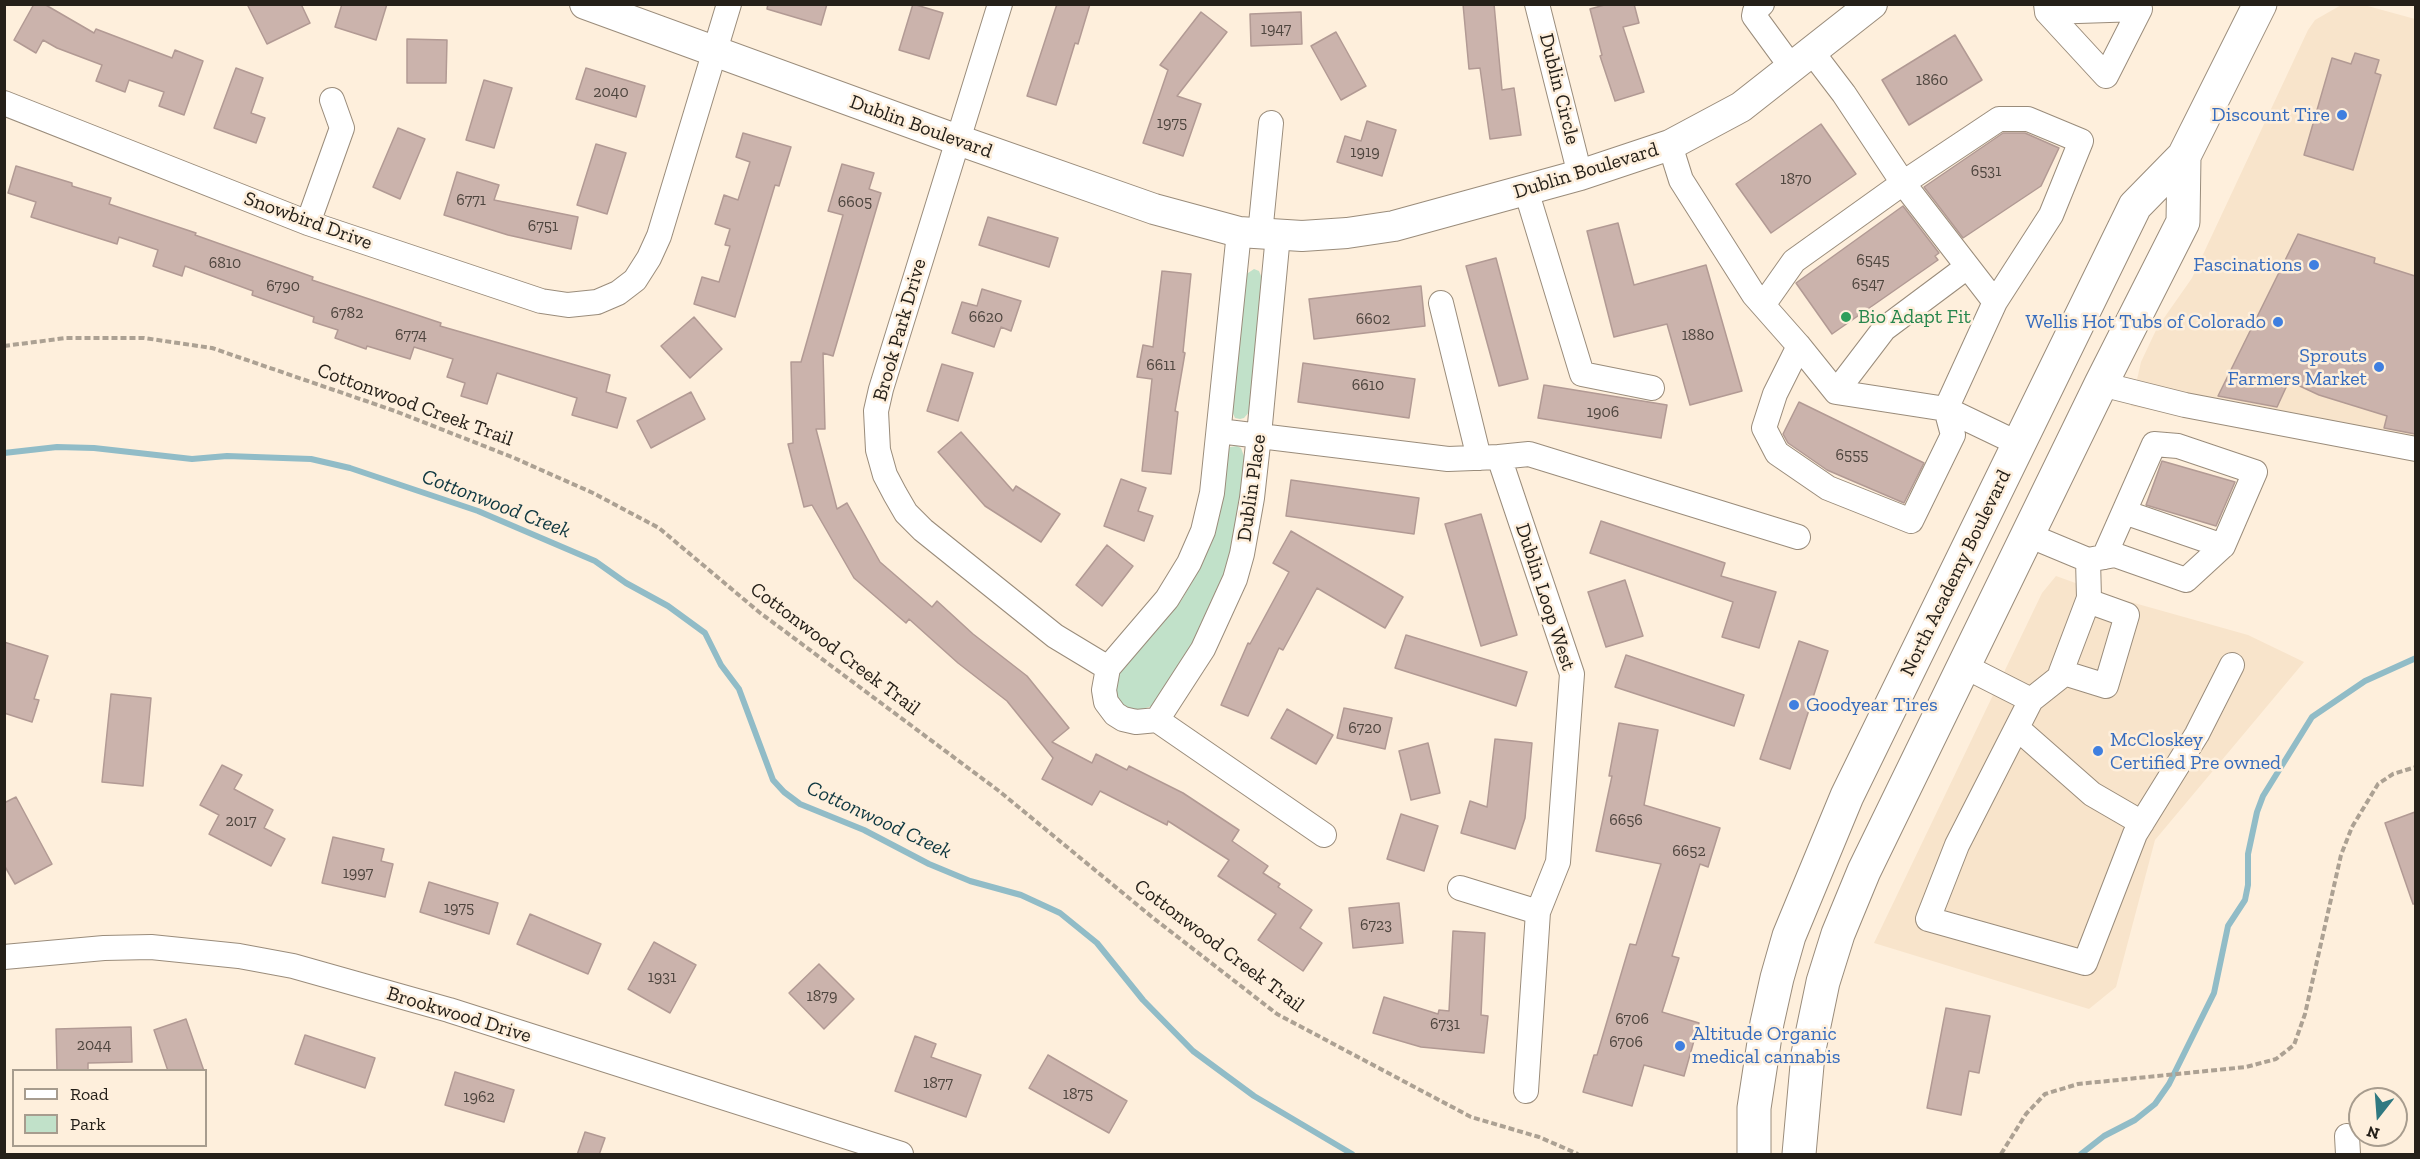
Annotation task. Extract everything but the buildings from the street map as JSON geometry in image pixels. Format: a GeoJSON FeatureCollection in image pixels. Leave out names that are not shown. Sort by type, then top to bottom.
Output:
{"type":"FeatureCollection","features":[{"type":"Feature","properties":{"kind":"highway","name":"North Academy Boulevard"},"geometry":{"type":"LineString","coordinates":[[1754,1155],[1754,1108],[1767,1023],[1777,978],[1790,936],[1847,796],[2135,206],[2184,156],[2260,4]]}},
{"type":"Feature","properties":{"kind":"highway","name":"North Academy Boulevard"},"geometry":{"type":"LineString","coordinates":[[1798,1155],[1808,1054],[1822,982],[1863,871],[2101,384],[2183,222],[2184,156]]}},
{"type":"Feature","properties":{"kind":"main road","name":"Dublin Boulevard"},"geometry":{"type":"LineString","coordinates":[[585,4],[958,140],[1164,212],[1259,234],[1321,236],[1374,230],[1580,175],[1670,145],[1741,106],[1872,4]]}},
{"type":"Feature","properties":{"kind":"street","name":"Snowbird Drive"},"geometry":{"type":"LineString","coordinates":[[4,103],[308,223],[541,301],[578,304],[621,300],[650,258],[659,236],[729,4]]}},
{"type":"Feature","properties":{"kind":"street","name":"Brook Park Drive"},"geometry":{"type":"LineString","coordinates":[[1000,4],[881,389],[876,430],[880,458],[894,494],[906,513],[923,530],[1055,636],[1108,668]]}},
{"type":"Feature","properties":{"kind":"street","name":"Dublin Circle"},"geometry":{"type":"LineString","coordinates":[[1537,4],[1580,175]]}},
{"type":"Feature","properties":{"kind":"street"},"geometry":{"type":"LineString","coordinates":[[1762,4],[1755,11],[1754,16],[1802,60],[1844,94],[1903,183],[1995,302]]}},
{"type":"Feature","properties":{"kind":"street"},"geometry":{"type":"LineString","coordinates":[[308,223],[342,128],[332,100]]}},
{"type":"Feature","properties":{"kind":"street"},"geometry":{"type":"LineString","coordinates":[[1763,304],[1794,261],[1903,183],[1999,119],[2028,119],[2081,141],[2051,215],[1995,302],[1946,409],[1953,435],[1911,521],[1828,488],[1777,453],[1764,428],[1775,394],[1799,346]]}},
{"type":"Feature","properties":{"kind":"street"},"geometry":{"type":"LineString","coordinates":[[1259,234],[1271,123]]}},
{"type":"Feature","properties":{"kind":"street"},"geometry":{"type":"LineString","coordinates":[[1670,145],[1681,180],[1763,304],[1836,392],[1946,409],[2019,444]]}},
{"type":"Feature","properties":{"kind":"street"},"geometry":{"type":"LineString","coordinates":[[1527,190],[1582,374],[1652,388]]}},
{"type":"Feature","properties":{"kind":"street","name":"Dublin Place"},"geometry":{"type":"LineString","coordinates":[[1108,668],[1167,599],[1197,547],[1210,503],[1219,431],[1259,234]]}},
{"type":"Feature","properties":{"kind":"street","name":"Dublin Place"},"geometry":{"type":"LineString","coordinates":[[1157,720],[1203,649],[1234,579],[1247,528],[1259,435],[1259,234]]}},
{"type":"Feature","properties":{"kind":"street"},"geometry":{"type":"LineString","coordinates":[[1836,392],[1884,329],[1967,267]]}},
{"type":"Feature","properties":{"kind":"street","name":"Dublin Loop West"},"geometry":{"type":"LineString","coordinates":[[1441,303],[1490,457],[1572,674],[1558,862],[1538,912],[1526,1091]]}},
{"type":"Feature","properties":{"kind":"street"},"geometry":{"type":"LineString","coordinates":[[2101,384],[2186,405],[2415,449]]}},
{"type":"Feature","properties":{"kind":"street"},"geometry":{"type":"LineString","coordinates":[[1219,431],[1448,459],[1529,454],[1798,537]]}},
{"type":"Feature","properties":{"kind":"street"},"geometry":{"type":"LineString","coordinates":[[2028,534],[2096,558],[2115,555],[2186,580],[2223,546],[2255,472],[2178,446],[2154,444],[2124,512],[2096,558],[2088,601],[2060,677],[2031,700],[1957,845],[1928,920],[2085,963],[2135,834],[2198,734],[2232,666]]}},
{"type":"Feature","properties":{"kind":"street"},"geometry":{"type":"LineString","coordinates":[[2124,512],[2223,546]]}},
{"type":"Feature","properties":{"kind":"street"},"geometry":{"type":"LineString","coordinates":[[2061,672],[2106,687],[2127,615],[2088,601]]}},
{"type":"Feature","properties":{"kind":"street"},"geometry":{"type":"LineString","coordinates":[[1964,666],[2031,700]]}},
{"type":"Feature","properties":{"kind":"street"},"geometry":{"type":"LineString","coordinates":[[1108,668],[1104,690],[1106,702],[1115,714],[1123,719],[1136,722],[1157,720],[1324,835]]}},
{"type":"Feature","properties":{"kind":"street"},"geometry":{"type":"LineString","coordinates":[[2017,728],[2092,794],[2142,824]]}},
{"type":"Feature","properties":{"kind":"street"},"geometry":{"type":"LineString","coordinates":[[1460,888],[1538,912]]}},
{"type":"Feature","properties":{"kind":"street","name":"Brookwood Drive"},"geometry":{"type":"LineString","coordinates":[[4,957],[104,948],[152,947],[239,956],[293,966],[449,1010],[901,1155]]}},
{"type":"Feature","properties":{"kind":"path","name":"Cottonwood Creek Trail"},"geometry":{"type":"LineString","coordinates":[[4,346],[66,338],[144,338],[212,348],[395,411],[512,457],[593,493],[659,528],[759,612],[999,791],[1277,1014],[1471,1117],[1539,1137],[1578,1155]]}},
{"type":"Feature","properties":{"kind":"path"},"geometry":{"type":"LineString","coordinates":[[2001,1155],[2026,1114],[2045,1094],[2078,1084],[2246,1067],[2276,1059],[2294,1045],[2305,1014],[2341,855],[2352,827],[2378,784],[2393,774],[2415,767]]}},
{"type":"Feature","properties":{"kind":"shaded area"},"geometry":{"type":"Polygon","coordinates":[[[2343,4],[2364,5],[2415,19],[2415,460],[2131,406],[2141,362],[2157,328],[2192,278],[2308,30],[2315,20],[2343,4]]]}},
{"type":"Feature","properties":{"kind":"shaded area","name":"McCloskey Certified Pre owned"},"geometry":{"type":"Polygon","coordinates":[[[2056,576],[2120,599],[2248,635],[2304,662],[2155,840],[2116,987],[2089,1009],[1874,943],[2042,593],[2056,576]]]}},
{"type":"Feature","properties":{"kind":"green space"},"geometry":{"type":"Polygon","coordinates":[[[1254,269],[1259,271],[1263,281],[1250,411],[1240,419],[1235,418],[1231,409],[1245,275],[1254,269]]]}},
{"type":"Feature","properties":{"kind":"green space"},"geometry":{"type":"Polygon","coordinates":[[[1230,447],[1241,448],[1245,459],[1238,522],[1226,570],[1211,609],[1197,639],[1152,706],[1136,711],[1122,706],[1114,689],[1115,679],[1127,661],[1181,601],[1200,568],[1227,452],[1230,447]]]}},
{"type":"Feature","properties":{"kind":"waterway","name":"Cottonwood Creek"},"geometry":{"type":"LineString","coordinates":[[4,453],[57,447],[94,448],[192,459],[227,456],[311,459],[350,468],[478,511],[595,561],[626,583],[668,606],[705,633],[721,665],[739,689],[773,780],[784,792],[800,804],[864,830],[929,864],[970,881],[1021,895],[1060,913],[1097,943],[1143,1000],[1193,1051],[1254,1096],[1352,1154]]}},
{"type":"Feature","properties":{"kind":"waterway","name":"Cottonwood Creek"},"geometry":{"type":"LineString","coordinates":[[2081,1154],[2104,1136],[2135,1120],[2155,1104],[2169,1084],[2214,993],[2228,926],[2245,900],[2248,885],[2248,854],[2257,812],[2263,796],[2312,717],[2365,681],[2416,658]]}},
{"type":"Feature","properties":{"kind":"place","name":"Discount Tire"},"geometry":{"type":"Point","coordinates":[2342,115]}},
{"type":"Feature","properties":{"kind":"place","name":"Fascinations"},"geometry":{"type":"Point","coordinates":[2314,265]}},
{"type":"Feature","properties":{"kind":"place","name":"Bio Adapt Fit"},"geometry":{"type":"Point","coordinates":[1846,317]}},
{"type":"Feature","properties":{"kind":"place","name":"Wellis Hot Tubs of Colorado"},"geometry":{"type":"Point","coordinates":[2278,322]}},
{"type":"Feature","properties":{"kind":"place","name":"Sprouts Farmers Market"},"geometry":{"type":"Point","coordinates":[2379,367]}},
{"type":"Feature","properties":{"kind":"place","name":"Goodyear Tires"},"geometry":{"type":"Point","coordinates":[1794,705]}},
{"type":"Feature","properties":{"kind":"place","name":"McCloskey Certified Pre owned"},"geometry":{"type":"Point","coordinates":[2098,751]}},
{"type":"Feature","properties":{"kind":"place","name":"Altitude Organic medical cannabis"},"geometry":{"type":"Point","coordinates":[1680,1046]}}]}
